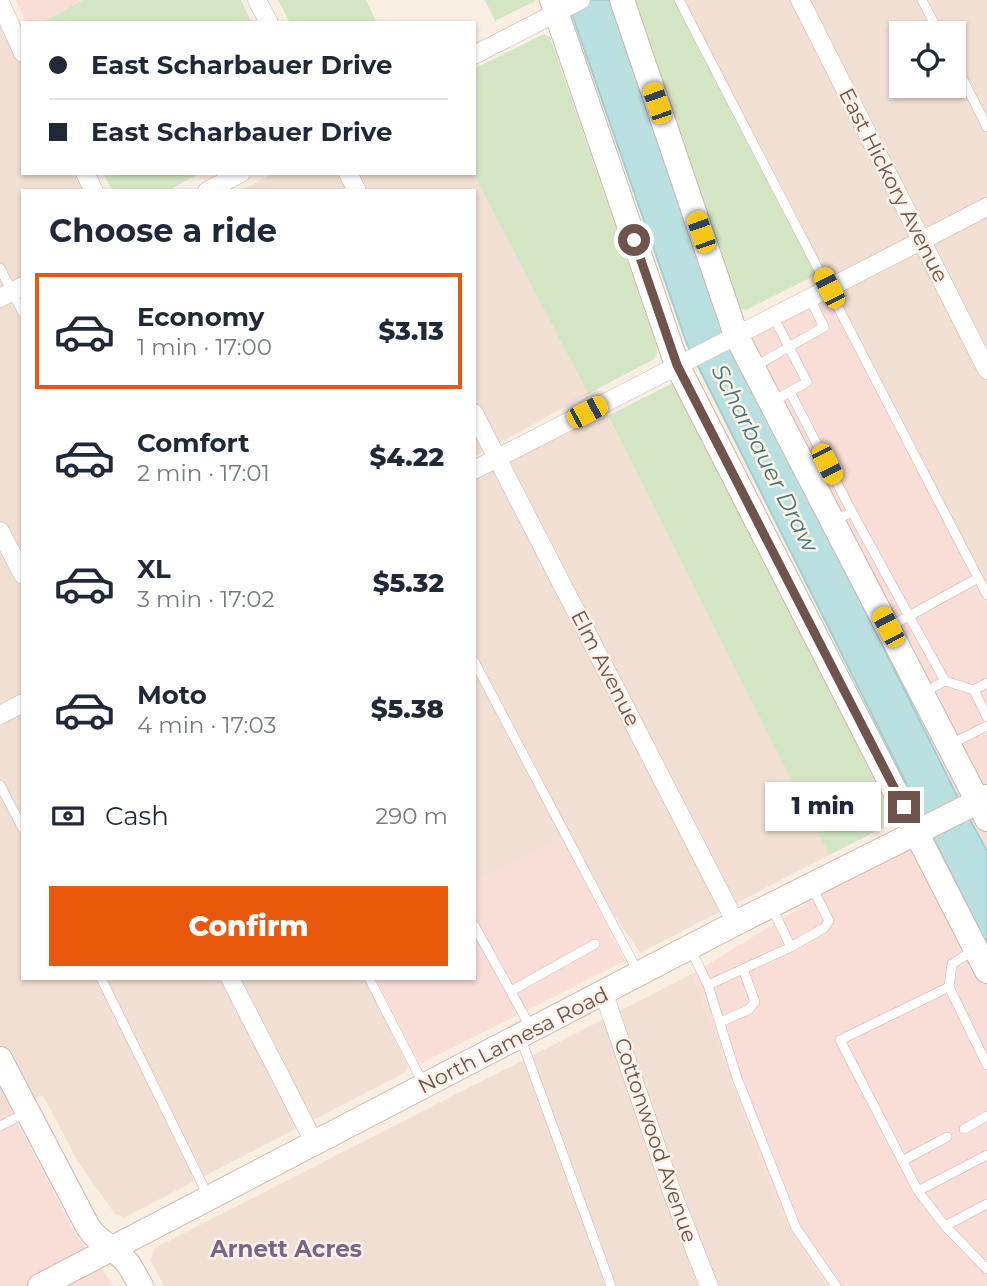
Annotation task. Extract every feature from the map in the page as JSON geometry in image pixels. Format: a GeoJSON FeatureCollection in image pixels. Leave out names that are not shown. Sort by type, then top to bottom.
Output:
{"type":"FeatureCollection","features":[{"type":"Feature","properties":{"kind":"main road"},"geometry":{"type":"LineString","coordinates":[[622,0],[736,335],[753,367],[781,397],[899,621],[923,693],[980,806]]}},
{"type":"Feature","properties":{"kind":"main road"},"geometry":{"type":"LineString","coordinates":[[554,7],[677,365],[919,831],[987,971]]}},
{"type":"Feature","properties":{"kind":"main road","name":"North Lamesa Road"},"geometry":{"type":"LineString","coordinates":[[40,1286],[736,923],[919,831],[980,806]]}},
{"type":"Feature","properties":{"kind":"main road"},"geometry":{"type":"LineString","coordinates":[[0,1059],[88,1227],[96,1239],[130,1265],[141,1286]]}},
{"type":"Feature","properties":{"kind":"street"},"geometry":{"type":"LineString","coordinates":[[257,0],[268,21]]}},
{"type":"Feature","properties":{"kind":"street"},"geometry":{"type":"LineString","coordinates":[[476,54],[554,7],[581,0]]}},
{"type":"Feature","properties":{"kind":"street","name":"East Hickory Avenue"},"geometry":{"type":"LineString","coordinates":[[800,0],[987,370]]}},
{"type":"Feature","properties":{"kind":"street"},"geometry":{"type":"LineString","coordinates":[[0,2],[21,49]]}},
{"type":"Feature","properties":{"kind":"street"},"geometry":{"type":"LineString","coordinates":[[212,189],[235,181]]}},
{"type":"Feature","properties":{"kind":"street"},"geometry":{"type":"LineString","coordinates":[[476,469],[987,207]]}},
{"type":"Feature","properties":{"kind":"street","name":"Elm Avenue"},"geometry":{"type":"LineString","coordinates":[[476,417],[736,923]]}},
{"type":"Feature","properties":{"kind":"street"},"geometry":{"type":"LineString","coordinates":[[0,531],[21,571]]}},
{"type":"Feature","properties":{"kind":"street"},"geometry":{"type":"LineString","coordinates":[[0,715],[21,704]]}},
{"type":"Feature","properties":{"kind":"street"},"geometry":{"type":"LineString","coordinates":[[231,980],[314,1142]]}},
{"type":"Feature","properties":{"kind":"street","name":"Cottonwood Avenue"},"geometry":{"type":"LineString","coordinates":[[604,994],[673,1195],[709,1286]]}},
{"type":"Feature","properties":{"kind":"lane"},"geometry":{"type":"LineString","coordinates":[[679,0],[987,595]]}},
{"type":"Feature","properties":{"kind":"lane"},"geometry":{"type":"LineString","coordinates":[[922,0],[933,21]]}},
{"type":"Feature","properties":{"kind":"lane"},"geometry":{"type":"LineString","coordinates":[[966,86],[987,127]]}},
{"type":"Feature","properties":{"kind":"lane"},"geometry":{"type":"LineString","coordinates":[[0,268],[21,310]]}},
{"type":"Feature","properties":{"kind":"lane"},"geometry":{"type":"LineString","coordinates":[[753,367],[824,327],[809,298]]}},
{"type":"Feature","properties":{"kind":"lane"},"geometry":{"type":"LineString","coordinates":[[773,316],[807,382],[781,397]]}},
{"type":"Feature","properties":{"kind":"lane"},"geometry":{"type":"LineString","coordinates":[[978,578],[899,621],[945,681],[974,690],[987,683]]}},
{"type":"Feature","properties":{"kind":"lane"},"geometry":{"type":"LineString","coordinates":[[476,665],[639,975]]}},
{"type":"Feature","properties":{"kind":"lane"},"geometry":{"type":"LineString","coordinates":[[923,693],[945,681]]}},
{"type":"Feature","properties":{"kind":"lane"},"geometry":{"type":"LineString","coordinates":[[974,690],[987,717]]}},
{"type":"Feature","properties":{"kind":"lane"},"geometry":{"type":"LineString","coordinates":[[950,745],[987,726]]}},
{"type":"Feature","properties":{"kind":"lane"},"geometry":{"type":"LineString","coordinates":[[0,785],[21,825]]}},
{"type":"Feature","properties":{"kind":"lane"},"geometry":{"type":"LineString","coordinates":[[708,985],[791,947],[824,928],[829,921],[812,886]]}},
{"type":"Feature","properties":{"kind":"lane"},"geometry":{"type":"LineString","coordinates":[[771,906],[791,947]]}},
{"type":"Feature","properties":{"kind":"lane"},"geometry":{"type":"LineString","coordinates":[[476,929],[511,991],[609,1285]]}},
{"type":"Feature","properties":{"kind":"lane"},"geometry":{"type":"LineString","coordinates":[[511,991],[595,944]]}},
{"type":"Feature","properties":{"kind":"lane"},"geometry":{"type":"LineString","coordinates":[[690,948],[708,985],[737,1078],[796,1228],[836,1286]]}},
{"type":"Feature","properties":{"kind":"lane"},"geometry":{"type":"LineString","coordinates":[[976,949],[952,964],[949,987],[987,1065]]}},
{"type":"Feature","properties":{"kind":"lane"},"geometry":{"type":"LineString","coordinates":[[720,1022],[748,1010],[755,1002],[743,969]]}},
{"type":"Feature","properties":{"kind":"lane"},"geometry":{"type":"LineString","coordinates":[[102,980],[209,1197]]}},
{"type":"Feature","properties":{"kind":"lane"},"geometry":{"type":"LineString","coordinates":[[370,980],[425,1086]]}},
{"type":"Feature","properties":{"kind":"lane"},"geometry":{"type":"LineString","coordinates":[[949,987],[840,1040],[918,1191],[945,1226],[987,1269]]}},
{"type":"Feature","properties":{"kind":"lane"},"geometry":{"type":"LineString","coordinates":[[0,1126],[27,1112]]}},
{"type":"Feature","properties":{"kind":"lane"},"geometry":{"type":"LineString","coordinates":[[964,1129],[987,1116]]}},
{"type":"Feature","properties":{"kind":"lane"},"geometry":{"type":"LineString","coordinates":[[902,1161],[947,1137]]}},
{"type":"Feature","properties":{"kind":"lane"},"geometry":{"type":"LineString","coordinates":[[918,1191],[987,1155]]}},
{"type":"Feature","properties":{"kind":"lane"},"geometry":{"type":"LineString","coordinates":[[945,1226],[987,1204]]}},
{"type":"Feature","properties":{"kind":"shaded area"},"geometry":{"type":"Polygon","coordinates":[[[16,0],[83,0],[45,21],[25,21],[16,0]]]}},
{"type":"Feature","properties":{"kind":"shaded area"},"geometry":{"type":"Polygon","coordinates":[[[684,0],[987,0],[987,590],[824,269],[684,0]]]}},
{"type":"Feature","properties":{"kind":"shaded area"},"geometry":{"type":"Polygon","coordinates":[[[0,2],[21,46],[21,175],[87,175],[94,189],[21,189],[21,980],[365,980],[408,1067],[404,1073],[125,1217],[115,1214],[78,1162],[43,1095],[0,1116],[0,2]]]}},
{"type":"Feature","properties":{"kind":"shaded area"},"geometry":{"type":"Polygon","coordinates":[[[270,175],[474,175],[588,394],[476,456],[476,189],[244,189],[270,175]]]}},
{"type":"Feature","properties":{"kind":"shaded area"},"geometry":{"type":"Polygon","coordinates":[[[827,290],[987,601],[987,1286],[827,1286],[796,1240],[775,1200],[692,974],[944,820],[708,351],[827,290]]]}},
{"type":"Feature","properties":{"kind":"shaded area"},"geometry":{"type":"Polygon","coordinates":[[[601,403],[829,855],[640,953],[562,837],[476,881],[476,468],[601,403]]]}},
{"type":"Feature","properties":{"kind":"shaded area"},"geometry":{"type":"Polygon","coordinates":[[[562,837],[625,961],[420,1064],[376,980],[476,980],[476,881],[562,837]]]}},
{"type":"Feature","properties":{"kind":"shaded area"},"geometry":{"type":"Polygon","coordinates":[[[692,974],[775,1200],[796,1240],[827,1286],[164,1286],[151,1260],[155,1248],[692,974]]]}},
{"type":"Feature","properties":{"kind":"shaded area"},"geometry":{"type":"Polygon","coordinates":[[[11,1110],[75,1234],[115,1286],[0,1286],[0,1116],[11,1110]]]}},
{"type":"Feature","properties":{"kind":"green space"},"geometry":{"type":"Polygon","coordinates":[[[83,0],[241,0],[251,21],[45,21],[83,0]]]}},
{"type":"Feature","properties":{"kind":"green space"},"geometry":{"type":"Polygon","coordinates":[[[278,0],[366,0],[376,21],[289,21],[278,0]]]}},
{"type":"Feature","properties":{"kind":"green space"},"geometry":{"type":"Polygon","coordinates":[[[485,0],[535,0],[535,1],[495,21],[485,0]]]}},
{"type":"Feature","properties":{"kind":"green space"},"geometry":{"type":"Polygon","coordinates":[[[633,0],[676,0],[818,274],[746,310],[738,308],[633,0]]]}},
{"type":"Feature","properties":{"kind":"green space"},"geometry":{"type":"Polygon","coordinates":[[[544,34],[550,37],[656,343],[657,353],[654,359],[588,394],[474,175],[476,68],[544,34]]]}},
{"type":"Feature","properties":{"kind":"green space"},"geometry":{"type":"Polygon","coordinates":[[[104,175],[196,175],[171,189],[112,189],[104,175]]]}},
{"type":"Feature","properties":{"kind":"green space"},"geometry":{"type":"Polygon","coordinates":[[[671,384],[682,388],[898,820],[829,855],[608,416],[671,384]]]}},
{"type":"Feature","properties":{"kind":"water","name":"Scharbauer Draw"},"geometry":{"type":"Polygon","coordinates":[[[567,0],[611,0],[724,325],[954,790],[987,851],[987,945],[687,344],[567,0]]]}},
{"type":"Feature","properties":{"kind":"district","name":"Arnett Acres"},"geometry":{"type":"Point","coordinates":[286,1249]}},
{"type":"Feature","properties":{"kind":"route"},"geometry":{"type":"LineString","coordinates":[[634,240],[677,365],[904,807]]}}]}
